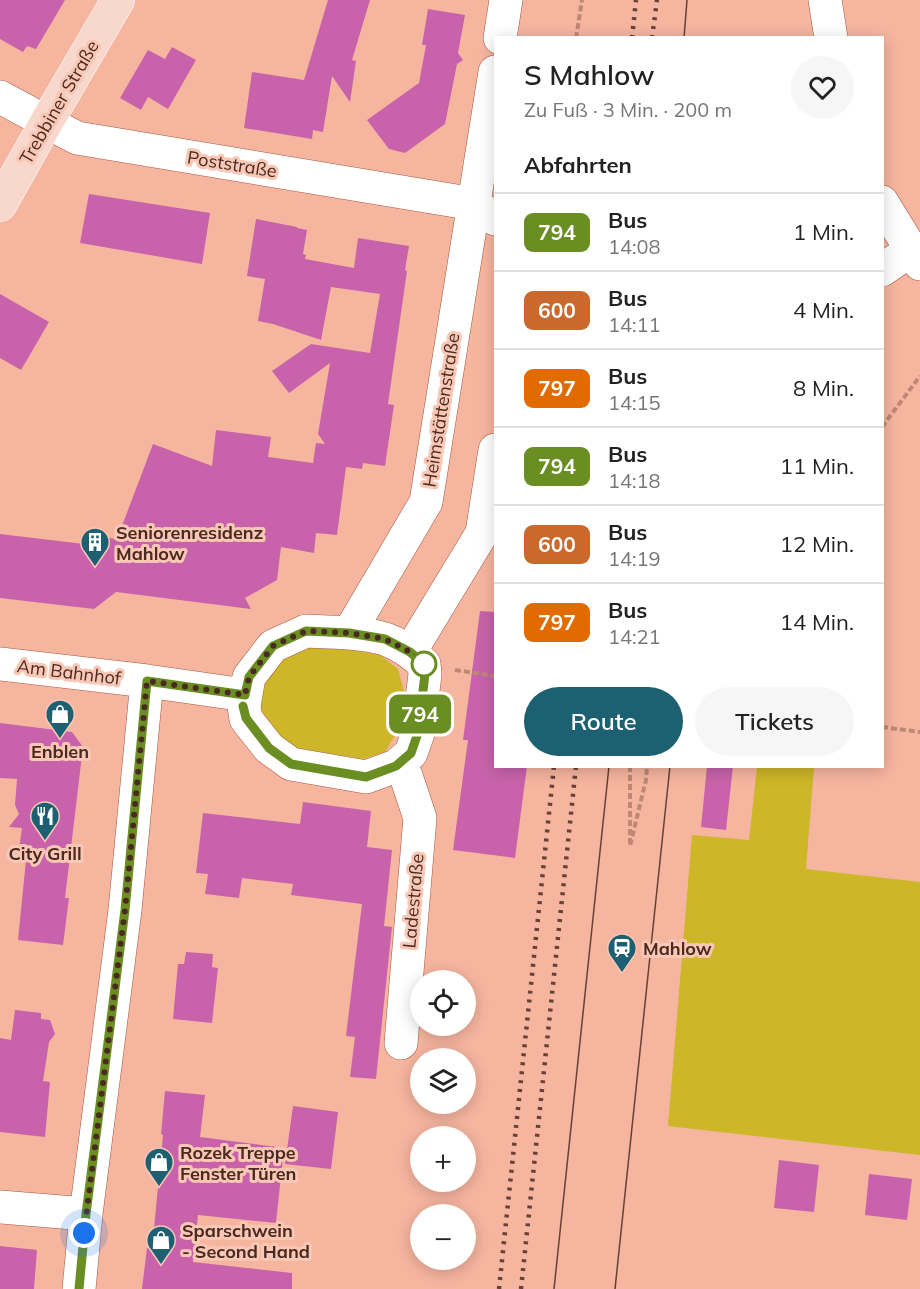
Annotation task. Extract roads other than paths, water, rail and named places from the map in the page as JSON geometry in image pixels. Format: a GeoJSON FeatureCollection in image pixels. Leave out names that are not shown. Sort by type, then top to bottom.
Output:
{"type":"FeatureCollection","features":[{"type":"Feature","properties":{"kind":"main road","name":"Trebbiner Straße"},"geometry":{"type":"LineString","coordinates":[[0,205],[118,0]]}},
{"type":"Feature","properties":{"kind":"street"},"geometry":{"type":"LineString","coordinates":[[501,36],[506,0]]}},
{"type":"Feature","properties":{"kind":"street"},"geometry":{"type":"LineString","coordinates":[[825,0],[831,36]]}},
{"type":"Feature","properties":{"kind":"street","name":"Heimstättenstraße"},"geometry":{"type":"LineString","coordinates":[[349,633],[426,502],[484,212],[494,85]]}},
{"type":"Feature","properties":{"kind":"street","name":"Poststraße"},"geometry":{"type":"LineString","coordinates":[[0,97],[77,138],[484,212]]}},
{"type":"Feature","properties":{"kind":"street"},"geometry":{"type":"LineString","coordinates":[[884,205],[915,257],[884,269]]}},
{"type":"Feature","properties":{"kind":"street"},"geometry":{"type":"LineString","coordinates":[[410,652],[482,533],[494,456]]}},
{"type":"Feature","properties":{"kind":"street"},"geometry":{"type":"LineString","coordinates":[[306,631],[349,633],[385,639],[410,652],[424,664],[425,674],[418,733],[411,753],[396,766],[366,777],[291,764],[269,748],[246,718],[243,706],[249,677],[273,646],[306,631]]}},
{"type":"Feature","properties":{"kind":"street","name":"Am Bahnhof"},"geometry":{"type":"LineString","coordinates":[[0,664],[245,695]]}},
{"type":"Feature","properties":{"kind":"street"},"geometry":{"type":"LineString","coordinates":[[79,1289],[86,1214],[125,910],[147,681]]}},
{"type":"Feature","properties":{"kind":"street","name":"Ladestraße"},"geometry":{"type":"LineString","coordinates":[[396,766],[406,776],[420,818],[401,1043]]}},
{"type":"Feature","properties":{"kind":"street"},"geometry":{"type":"LineString","coordinates":[[0,1207],[86,1214]]}},
{"type":"Feature","properties":{"kind":"tram line"},"geometry":{"type":"LineString","coordinates":[[684,36],[687,0]]}},
{"type":"Feature","properties":{"kind":"tram line"},"geometry":{"type":"LineString","coordinates":[[554,1289],[609,768]]}},
{"type":"Feature","properties":{"kind":"tram line"},"geometry":{"type":"LineString","coordinates":[[615,1289],[670,768]]}},
{"type":"Feature","properties":{"kind":"railway"},"geometry":{"type":"LineString","coordinates":[[632,36],[636,0]]}},
{"type":"Feature","properties":{"kind":"railway"},"geometry":{"type":"LineString","coordinates":[[652,36],[657,0]]}},
{"type":"Feature","properties":{"kind":"railway"},"geometry":{"type":"LineString","coordinates":[[499,1289],[554,768]]}},
{"type":"Feature","properties":{"kind":"railway"},"geometry":{"type":"LineString","coordinates":[[521,1289],[576,768]]}},
{"type":"Feature","properties":{"kind":"place","name":"Seniorenresidenz Mahlow"},"geometry":{"type":"Point","coordinates":[95,568]}},
{"type":"Feature","properties":{"kind":"place","name":"Enblen"},"geometry":{"type":"Point","coordinates":[60,740]}},
{"type":"Feature","properties":{"kind":"place","name":"City Grill"},"geometry":{"type":"Point","coordinates":[45,842]}},
{"type":"Feature","properties":{"kind":"place","name":"Mahlow"},"geometry":{"type":"Point","coordinates":[622,974]}},
{"type":"Feature","properties":{"kind":"place","name":"Rozek Treppe Fenster Türen"},"geometry":{"type":"Point","coordinates":[159,1188]}},
{"type":"Feature","properties":{"kind":"place","name":"Sparschwein - Second Hand"},"geometry":{"type":"Point","coordinates":[161,1266]}}]}
